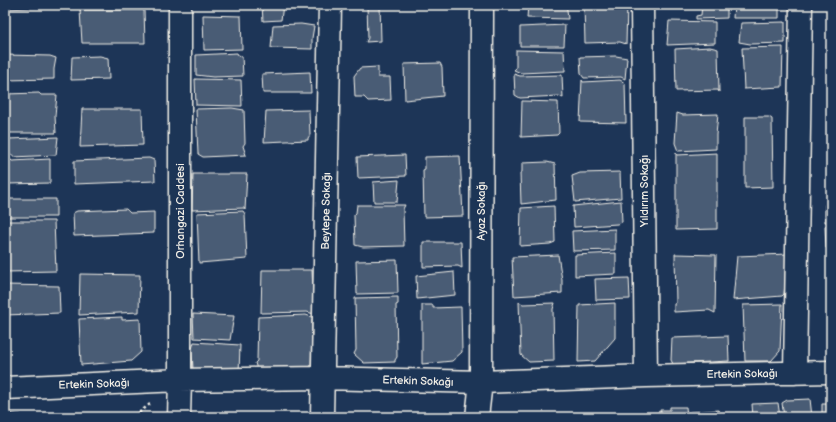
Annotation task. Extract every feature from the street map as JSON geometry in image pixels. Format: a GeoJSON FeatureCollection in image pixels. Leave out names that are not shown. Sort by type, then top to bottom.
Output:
{"type":"FeatureCollection","features":[{"type":"Feature","properties":{"kind":"street","name":"Orhangazi Caddesi"},"geometry":{"type":"LineString","coordinates":[[179,417],[180,5]]}},
{"type":"Feature","properties":{"kind":"street","name":"Beytepe Sokağı"},"geometry":{"type":"LineString","coordinates":[[322,417],[330,5]]}},
{"type":"Feature","properties":{"kind":"street","name":"Ayaz Sokağı"},"geometry":{"type":"LineString","coordinates":[[477,417],[480,382],[482,5]]}},
{"type":"Feature","properties":{"kind":"street","name":"Yıldırım Sokağı"},"geometry":{"type":"LineString","coordinates":[[642,5],[646,376]]}},
{"type":"Feature","properties":{"kind":"street"},"geometry":{"type":"LineString","coordinates":[[795,373],[801,5]]}},
{"type":"Feature","properties":{"kind":"street","name":"Ertekin Sokağı"},"geometry":{"type":"LineString","coordinates":[[5,388],[180,380],[322,378],[480,382],[646,376],[831,372]]}},
{"type":"Feature","properties":{"kind":"building"},"geometry":{"type":"Polygon","coordinates":[[[5,5],[56,5],[56,7],[5,9],[5,5]]]}},
{"type":"Feature","properties":{"kind":"building"},"geometry":{"type":"Polygon","coordinates":[[[144,5],[144,6],[80,6],[144,5]]]}},
{"type":"Feature","properties":{"kind":"building"},"geometry":{"type":"Polygon","coordinates":[[[262,5],[283,5],[281,20],[263,21],[262,5]]]}},
{"type":"Feature","properties":{"kind":"building"},"geometry":{"type":"Polygon","coordinates":[[[367,5],[380,5],[381,41],[366,42],[368,38],[367,5]]]}},
{"type":"Feature","properties":{"kind":"building"},"geometry":{"type":"Polygon","coordinates":[[[528,5],[566,5],[568,19],[527,18],[528,5]]]}},
{"type":"Feature","properties":{"kind":"building"},"geometry":{"type":"Polygon","coordinates":[[[584,5],[627,5],[626,44],[620,42],[585,43],[584,5]]]}},
{"type":"Feature","properties":{"kind":"building"},"geometry":{"type":"Polygon","coordinates":[[[702,5],[727,5],[727,18],[696,19],[696,16],[701,15],[702,5]]]}},
{"type":"Feature","properties":{"kind":"building"},"geometry":{"type":"Polygon","coordinates":[[[734,5],[779,5],[779,18],[733,18],[734,5]]]}},
{"type":"Feature","properties":{"kind":"building"},"geometry":{"type":"Polygon","coordinates":[[[80,10],[144,10],[145,43],[82,43],[80,10]]]}},
{"type":"Feature","properties":{"kind":"building"},"geometry":{"type":"Polygon","coordinates":[[[203,15],[241,16],[242,49],[204,50],[203,15]]]}},
{"type":"Feature","properties":{"kind":"building"},"geometry":{"type":"Polygon","coordinates":[[[669,21],[715,22],[715,43],[667,45],[669,21]]]}},
{"type":"Feature","properties":{"kind":"building"},"geometry":{"type":"Polygon","coordinates":[[[785,22],[785,43],[750,44],[739,42],[741,23],[785,22]]]}},
{"type":"Feature","properties":{"kind":"building"},"geometry":{"type":"Polygon","coordinates":[[[301,24],[314,26],[312,49],[271,48],[273,25],[301,24]]]}},
{"type":"Feature","properties":{"kind":"building"},"geometry":{"type":"Polygon","coordinates":[[[565,25],[564,46],[520,46],[520,27],[565,25]]]}},
{"type":"Feature","properties":{"kind":"building"},"geometry":{"type":"Polygon","coordinates":[[[827,45],[831,46],[831,68],[827,68],[827,45]]]}},
{"type":"Feature","properties":{"kind":"building"},"geometry":{"type":"Polygon","coordinates":[[[710,47],[718,49],[719,92],[718,90],[676,91],[675,49],[710,47]]]}},
{"type":"Feature","properties":{"kind":"building"},"geometry":{"type":"Polygon","coordinates":[[[783,47],[782,87],[744,89],[742,48],[783,47]]]}},
{"type":"Feature","properties":{"kind":"building"},"geometry":{"type":"Polygon","coordinates":[[[516,50],[564,51],[565,71],[521,73],[514,70],[516,68],[516,50]]]}},
{"type":"Feature","properties":{"kind":"building"},"geometry":{"type":"Polygon","coordinates":[[[237,53],[238,55],[242,56],[243,76],[213,77],[196,75],[196,55],[237,53]]]}},
{"type":"Feature","properties":{"kind":"building"},"geometry":{"type":"Polygon","coordinates":[[[5,55],[50,56],[56,58],[54,79],[5,80],[5,55]]]}},
{"type":"Feature","properties":{"kind":"building"},"geometry":{"type":"Polygon","coordinates":[[[100,56],[108,58],[109,79],[71,80],[72,57],[100,56]]]}},
{"type":"Feature","properties":{"kind":"building"},"geometry":{"type":"Polygon","coordinates":[[[616,56],[627,58],[625,79],[621,77],[584,78],[581,74],[580,57],[616,56]]]}},
{"type":"Feature","properties":{"kind":"building"},"geometry":{"type":"Polygon","coordinates":[[[440,63],[442,67],[443,96],[405,100],[404,64],[440,63]]]}},
{"type":"Feature","properties":{"kind":"building"},"geometry":{"type":"Polygon","coordinates":[[[378,67],[378,77],[390,77],[391,100],[368,101],[364,97],[355,97],[354,76],[360,68],[378,67]]]}},
{"type":"Feature","properties":{"kind":"building"},"geometry":{"type":"Polygon","coordinates":[[[310,72],[311,93],[263,93],[262,74],[310,72]]]}},
{"type":"Feature","properties":{"kind":"building"},"geometry":{"type":"Polygon","coordinates":[[[828,72],[831,72],[831,95],[828,95],[828,72]]]}},
{"type":"Feature","properties":{"kind":"building"},"geometry":{"type":"Polygon","coordinates":[[[514,74],[520,76],[562,75],[563,98],[559,96],[520,98],[515,95],[514,74]]]}},
{"type":"Feature","properties":{"kind":"building"},"geometry":{"type":"Polygon","coordinates":[[[195,79],[241,80],[242,106],[196,105],[195,79]]]}},
{"type":"Feature","properties":{"kind":"building"},"geometry":{"type":"Polygon","coordinates":[[[582,80],[583,82],[620,80],[625,83],[626,123],[580,122],[582,80]]]}},
{"type":"Feature","properties":{"kind":"building"},"geometry":{"type":"Polygon","coordinates":[[[39,93],[41,95],[57,95],[55,116],[56,133],[5,133],[5,94],[39,93]]]}},
{"type":"Feature","properties":{"kind":"building"},"geometry":{"type":"Polygon","coordinates":[[[522,101],[558,102],[559,133],[557,135],[521,137],[522,101]]]}},
{"type":"Feature","properties":{"kind":"building"},"geometry":{"type":"Polygon","coordinates":[[[232,108],[244,110],[245,143],[243,146],[246,155],[203,157],[198,154],[196,109],[232,108]]]}},
{"type":"Feature","properties":{"kind":"building"},"geometry":{"type":"Polygon","coordinates":[[[82,109],[142,109],[143,145],[80,147],[82,109]]]}},
{"type":"Feature","properties":{"kind":"building"},"geometry":{"type":"Polygon","coordinates":[[[309,110],[310,135],[308,140],[264,142],[266,111],[309,110]]]}},
{"type":"Feature","properties":{"kind":"building"},"geometry":{"type":"Polygon","coordinates":[[[677,113],[683,115],[718,114],[716,149],[678,151],[675,143],[677,113]]]}},
{"type":"Feature","properties":{"kind":"building"},"geometry":{"type":"Polygon","coordinates":[[[745,117],[769,117],[772,119],[773,187],[745,188],[745,117]]]}},
{"type":"Feature","properties":{"kind":"building"},"geometry":{"type":"Polygon","coordinates":[[[5,136],[9,136],[9,139],[58,137],[56,155],[13,157],[13,155],[5,155],[5,136]]]}},
{"type":"Feature","properties":{"kind":"building"},"geometry":{"type":"Polygon","coordinates":[[[676,153],[677,155],[717,153],[717,229],[676,230],[676,153]]]}},
{"type":"Feature","properties":{"kind":"building"},"geometry":{"type":"Polygon","coordinates":[[[405,155],[406,176],[358,178],[357,157],[405,155]]]}},
{"type":"Feature","properties":{"kind":"building"},"geometry":{"type":"Polygon","coordinates":[[[460,156],[463,216],[424,217],[423,170],[425,169],[425,157],[460,156]]]}},
{"type":"Feature","properties":{"kind":"building"},"geometry":{"type":"Polygon","coordinates":[[[9,158],[12,161],[50,159],[50,183],[7,184],[9,158]]]}},
{"type":"Feature","properties":{"kind":"building"},"geometry":{"type":"Polygon","coordinates":[[[149,158],[154,160],[155,181],[74,184],[74,161],[149,158]]]}},
{"type":"Feature","properties":{"kind":"building"},"geometry":{"type":"Polygon","coordinates":[[[547,162],[555,164],[556,200],[521,204],[520,173],[522,172],[522,163],[547,162]]]}},
{"type":"Feature","properties":{"kind":"building"},"geometry":{"type":"Polygon","coordinates":[[[620,172],[621,198],[575,202],[572,176],[580,173],[620,172]]]}},
{"type":"Feature","properties":{"kind":"building"},"geometry":{"type":"Polygon","coordinates":[[[193,174],[247,174],[245,210],[244,208],[192,210],[193,174]]]}},
{"type":"Feature","properties":{"kind":"building"},"geometry":{"type":"Polygon","coordinates":[[[399,180],[397,202],[374,202],[373,182],[399,180]]]}},
{"type":"Feature","properties":{"kind":"building"},"geometry":{"type":"Polygon","coordinates":[[[5,199],[56,199],[56,217],[5,217],[5,199]]]}},
{"type":"Feature","properties":{"kind":"building"},"geometry":{"type":"Polygon","coordinates":[[[621,201],[622,222],[617,224],[574,227],[573,206],[621,201]]]}},
{"type":"Feature","properties":{"kind":"building"},"geometry":{"type":"Polygon","coordinates":[[[827,201],[831,201],[831,222],[825,222],[825,205],[827,201]]]}},
{"type":"Feature","properties":{"kind":"building"},"geometry":{"type":"Polygon","coordinates":[[[357,205],[405,205],[403,209],[404,246],[363,247],[355,245],[354,215],[356,213],[357,205]]]}},
{"type":"Feature","properties":{"kind":"building"},"geometry":{"type":"Polygon","coordinates":[[[554,206],[555,242],[550,244],[520,246],[521,208],[554,206]]]}},
{"type":"Feature","properties":{"kind":"building"},"geometry":{"type":"Polygon","coordinates":[[[126,209],[130,213],[154,212],[154,233],[74,236],[73,213],[77,211],[126,209]]]}},
{"type":"Feature","properties":{"kind":"building"},"geometry":{"type":"Polygon","coordinates":[[[243,211],[245,214],[247,259],[199,263],[197,213],[243,211]]]}},
{"type":"Feature","properties":{"kind":"building"},"geometry":{"type":"Polygon","coordinates":[[[5,221],[54,221],[56,271],[5,272],[5,221]]]}},
{"type":"Feature","properties":{"kind":"building"},"geometry":{"type":"Polygon","coordinates":[[[831,225],[831,248],[826,248],[825,226],[831,225]]]}},
{"type":"Feature","properties":{"kind":"building"},"geometry":{"type":"Polygon","coordinates":[[[615,229],[615,250],[573,251],[572,231],[615,229]]]}},
{"type":"Feature","properties":{"kind":"building"},"geometry":{"type":"Polygon","coordinates":[[[423,242],[461,242],[462,268],[458,266],[423,267],[423,242]]]}},
{"type":"Feature","properties":{"kind":"building"},"geometry":{"type":"Polygon","coordinates":[[[616,253],[616,274],[575,276],[575,255],[616,253]]]}},
{"type":"Feature","properties":{"kind":"building"},"geometry":{"type":"Polygon","coordinates":[[[675,254],[716,255],[715,313],[709,310],[674,312],[674,304],[676,303],[675,254]]]}},
{"type":"Feature","properties":{"kind":"building"},"geometry":{"type":"Polygon","coordinates":[[[788,254],[784,294],[782,296],[733,300],[737,256],[788,254]]]}},
{"type":"Feature","properties":{"kind":"building"},"geometry":{"type":"Polygon","coordinates":[[[558,255],[562,280],[562,293],[514,296],[512,257],[558,255]]]}},
{"type":"Feature","properties":{"kind":"building"},"geometry":{"type":"Polygon","coordinates":[[[397,260],[398,293],[357,294],[356,261],[397,260]]]}},
{"type":"Feature","properties":{"kind":"building"},"geometry":{"type":"Polygon","coordinates":[[[829,263],[831,263],[831,301],[829,263]]]}},
{"type":"Feature","properties":{"kind":"building"},"geometry":{"type":"Polygon","coordinates":[[[262,270],[312,270],[314,314],[307,312],[261,313],[262,270]]]}},
{"type":"Feature","properties":{"kind":"building"},"geometry":{"type":"Polygon","coordinates":[[[454,272],[455,295],[417,299],[416,276],[454,272]]]}},
{"type":"Feature","properties":{"kind":"building"},"geometry":{"type":"Polygon","coordinates":[[[80,274],[140,275],[139,312],[79,315],[80,274]]]}},
{"type":"Feature","properties":{"kind":"building"},"geometry":{"type":"Polygon","coordinates":[[[629,278],[630,299],[596,300],[595,279],[629,278]]]}},
{"type":"Feature","properties":{"kind":"building"},"geometry":{"type":"Polygon","coordinates":[[[5,285],[59,286],[60,313],[5,315],[5,285]]]}},
{"type":"Feature","properties":{"kind":"building"},"geometry":{"type":"Polygon","coordinates":[[[398,297],[398,304],[396,305],[397,357],[395,362],[364,363],[354,354],[356,350],[355,298],[398,297]]]}},
{"type":"Feature","properties":{"kind":"building"},"geometry":{"type":"Polygon","coordinates":[[[519,302],[523,304],[555,303],[553,309],[554,361],[529,362],[521,355],[519,302]]]}},
{"type":"Feature","properties":{"kind":"building"},"geometry":{"type":"Polygon","coordinates":[[[615,303],[615,338],[595,361],[578,362],[579,305],[615,303]]]}},
{"type":"Feature","properties":{"kind":"building"},"geometry":{"type":"Polygon","coordinates":[[[782,304],[780,351],[771,361],[745,361],[743,305],[782,304]]]}},
{"type":"Feature","properties":{"kind":"building"},"geometry":{"type":"Polygon","coordinates":[[[422,305],[433,305],[433,308],[461,307],[462,352],[452,361],[422,364],[422,305]]]}},
{"type":"Feature","properties":{"kind":"building"},"geometry":{"type":"Polygon","coordinates":[[[831,313],[831,354],[829,315],[831,313]]]}},
{"type":"Feature","properties":{"kind":"building"},"geometry":{"type":"Polygon","coordinates":[[[193,314],[234,316],[230,340],[194,338],[193,314]]]}},
{"type":"Feature","properties":{"kind":"building"},"geometry":{"type":"Polygon","coordinates":[[[306,315],[314,318],[312,319],[311,373],[258,372],[255,363],[257,361],[258,317],[306,315]]]}},
{"type":"Feature","properties":{"kind":"building"},"geometry":{"type":"Polygon","coordinates":[[[122,317],[122,320],[140,319],[141,352],[131,361],[81,365],[79,319],[122,317]]]}},
{"type":"Feature","properties":{"kind":"building"},"geometry":{"type":"Polygon","coordinates":[[[728,336],[729,361],[673,364],[671,360],[672,338],[728,336]]]}},
{"type":"Feature","properties":{"kind":"building"},"geometry":{"type":"Polygon","coordinates":[[[194,342],[240,345],[239,373],[193,370],[192,349],[194,342]]]}},
{"type":"Feature","properties":{"kind":"building"},"geometry":{"type":"Polygon","coordinates":[[[810,399],[812,417],[784,417],[782,403],[787,400],[810,399]]]}},
{"type":"Feature","properties":{"kind":"building"},"geometry":{"type":"Polygon","coordinates":[[[778,403],[780,417],[753,417],[752,404],[778,403]]]}},
{"type":"Feature","properties":{"kind":"building"},"geometry":{"type":"Polygon","coordinates":[[[822,404],[831,404],[831,417],[815,417],[822,413],[822,404]]]}},
{"type":"Feature","properties":{"kind":"building"},"geometry":{"type":"Polygon","coordinates":[[[670,407],[686,407],[687,417],[661,417],[660,410],[670,410],[670,407]]]}},
{"type":"Feature","properties":{"kind":"building"},"geometry":{"type":"Polygon","coordinates":[[[719,410],[719,417],[690,417],[690,412],[719,410]]]}},
{"type":"Feature","properties":{"kind":"building"},"geometry":{"type":"Polygon","coordinates":[[[626,412],[626,417],[600,417],[600,413],[626,412]]]}},
{"type":"Feature","properties":{"kind":"building"},"geometry":{"type":"Polygon","coordinates":[[[630,412],[656,413],[657,417],[630,417],[630,412]]]}},
{"type":"Feature","properties":{"kind":"building"},"geometry":{"type":"Polygon","coordinates":[[[5,413],[21,415],[21,417],[5,417],[5,413]]]}},
{"type":"Feature","properties":{"kind":"building"},"geometry":{"type":"Polygon","coordinates":[[[748,414],[749,417],[730,417],[748,414]]]}}]}
